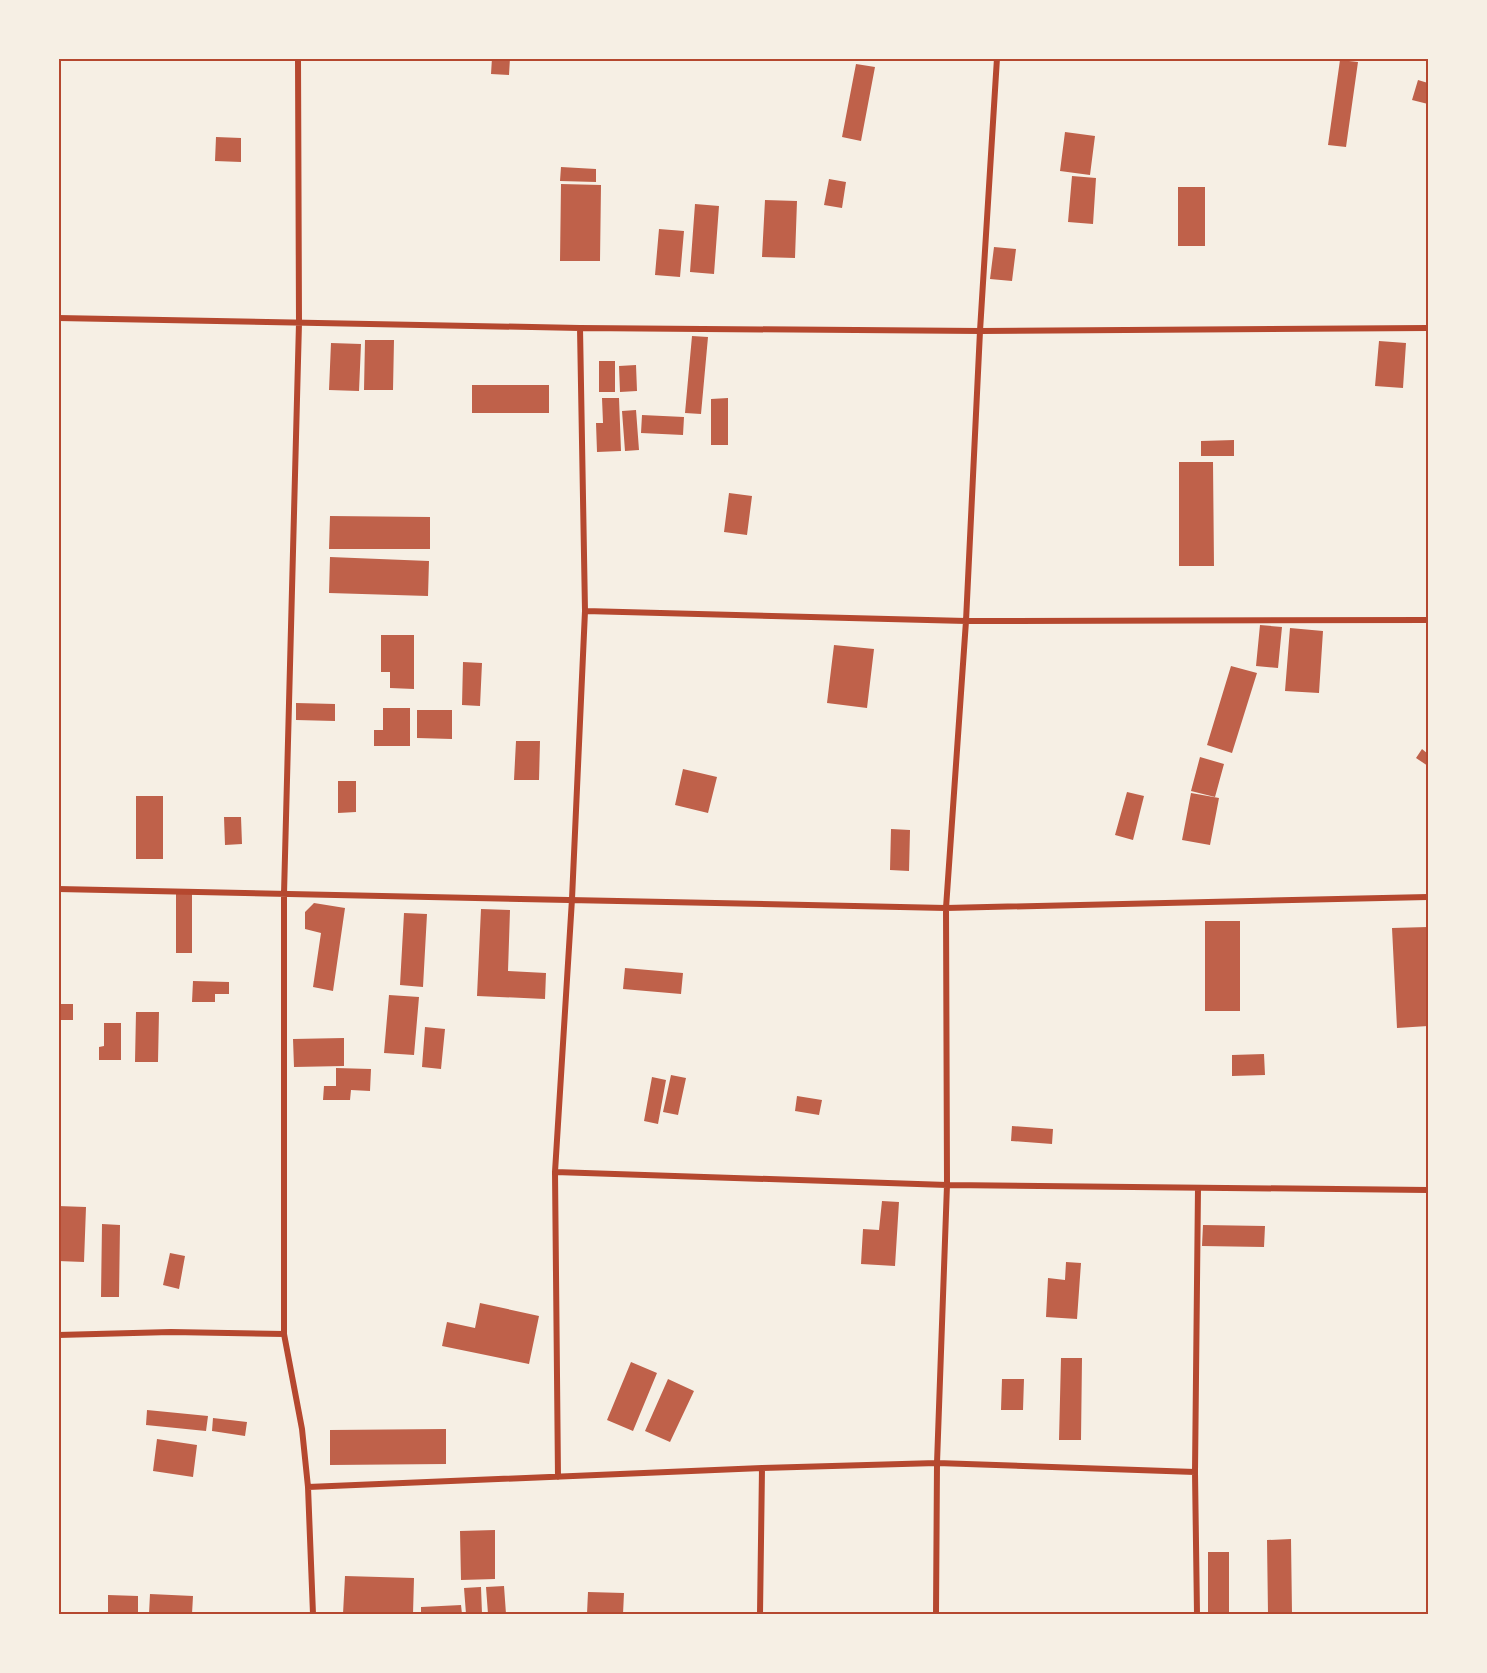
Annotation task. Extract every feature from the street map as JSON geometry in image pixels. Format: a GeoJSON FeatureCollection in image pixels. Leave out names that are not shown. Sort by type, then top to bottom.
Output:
{"type":"FeatureCollection","features":[{"type":"Feature","properties":{"kind":"street"},"geometry":{"type":"LineString","coordinates":[[298,58],[298,322],[284,894],[284,1335],[302,1430],[308,1487],[314,1614]]}},
{"type":"Feature","properties":{"kind":"street"},"geometry":{"type":"LineString","coordinates":[[936,1614],[937,1463],[947,1185],[946,908],[966,621],[980,331],[997,58]]}},
{"type":"Feature","properties":{"kind":"street"},"geometry":{"type":"LineString","coordinates":[[58,318],[580,328],[980,331],[1428,328]]}},
{"type":"Feature","properties":{"kind":"street"},"geometry":{"type":"LineString","coordinates":[[558,1477],[555,1172],[572,899],[585,611],[580,328]]}},
{"type":"Feature","properties":{"kind":"street"},"geometry":{"type":"LineString","coordinates":[[585,611],[966,621],[1428,620]]}},
{"type":"Feature","properties":{"kind":"street"},"geometry":{"type":"LineString","coordinates":[[58,889],[946,908],[1428,897]]}},
{"type":"Feature","properties":{"kind":"street"},"geometry":{"type":"LineString","coordinates":[[555,1172],[947,1185],[1428,1190]]}},
{"type":"Feature","properties":{"kind":"street"},"geometry":{"type":"LineString","coordinates":[[1197,1614],[1195,1472],[1198,1188]]}},
{"type":"Feature","properties":{"kind":"street"},"geometry":{"type":"LineString","coordinates":[[58,1335],[171,1332],[284,1335]]}},
{"type":"Feature","properties":{"kind":"street"},"geometry":{"type":"LineString","coordinates":[[308,1487],[937,1463],[1195,1472]]}},
{"type":"Feature","properties":{"kind":"street"},"geometry":{"type":"LineString","coordinates":[[760,1614],[762,1468]]}},
{"type":"Feature","properties":{"kind":"building"},"geometry":{"type":"Polygon","coordinates":[[[492,58],[510,58],[509,75],[491,74],[492,58]]]}},
{"type":"Feature","properties":{"kind":"building"},"geometry":{"type":"Polygon","coordinates":[[[1340,60],[1358,62],[1346,147],[1328,145],[1340,60]]]}},
{"type":"Feature","properties":{"kind":"building"},"geometry":{"type":"Polygon","coordinates":[[[856,64],[875,67],[861,141],[842,137],[856,64]]]}},
{"type":"Feature","properties":{"kind":"building"},"geometry":{"type":"Polygon","coordinates":[[[1418,80],[1428,83],[1428,104],[1412,100],[1418,80]]]}},
{"type":"Feature","properties":{"kind":"building"},"geometry":{"type":"Polygon","coordinates":[[[1065,132],[1095,136],[1090,175],[1060,171],[1065,132]]]}},
{"type":"Feature","properties":{"kind":"building"},"geometry":{"type":"Polygon","coordinates":[[[216,137],[241,138],[241,162],[215,161],[216,137]]]}},
{"type":"Feature","properties":{"kind":"building"},"geometry":{"type":"Polygon","coordinates":[[[561,167],[596,169],[596,182],[560,181],[561,167]]]}},
{"type":"Feature","properties":{"kind":"building"},"geometry":{"type":"Polygon","coordinates":[[[1072,176],[1096,178],[1093,224],[1068,222],[1072,176]]]}},
{"type":"Feature","properties":{"kind":"building"},"geometry":{"type":"Polygon","coordinates":[[[829,179],[846,182],[842,208],[824,205],[829,179]]]}},
{"type":"Feature","properties":{"kind":"building"},"geometry":{"type":"Polygon","coordinates":[[[561,184],[601,185],[600,261],[560,261],[561,184]]]}},
{"type":"Feature","properties":{"kind":"building"},"geometry":{"type":"Polygon","coordinates":[[[1178,187],[1205,187],[1205,246],[1178,246],[1178,187]]]}},
{"type":"Feature","properties":{"kind":"building"},"geometry":{"type":"Polygon","coordinates":[[[765,200],[797,201],[795,258],[762,257],[765,200]]]}},
{"type":"Feature","properties":{"kind":"building"},"geometry":{"type":"Polygon","coordinates":[[[695,204],[719,206],[714,274],[690,272],[695,204]]]}},
{"type":"Feature","properties":{"kind":"building"},"geometry":{"type":"Polygon","coordinates":[[[659,229],[684,231],[680,277],[655,275],[659,229]]]}},
{"type":"Feature","properties":{"kind":"building"},"geometry":{"type":"Polygon","coordinates":[[[994,247],[1016,249],[1012,281],[990,279],[994,247]]]}},
{"type":"Feature","properties":{"kind":"building"},"geometry":{"type":"Polygon","coordinates":[[[692,336],[708,337],[701,414],[685,413],[692,336]]]}},
{"type":"Feature","properties":{"kind":"building"},"geometry":{"type":"Polygon","coordinates":[[[365,340],[394,340],[393,390],[364,390],[365,340]]]}},
{"type":"Feature","properties":{"kind":"building"},"geometry":{"type":"Polygon","coordinates":[[[1379,341],[1406,343],[1403,388],[1375,386],[1379,341]]]}},
{"type":"Feature","properties":{"kind":"building"},"geometry":{"type":"Polygon","coordinates":[[[331,343],[361,344],[359,391],[329,390],[331,343]]]}},
{"type":"Feature","properties":{"kind":"building"},"geometry":{"type":"Polygon","coordinates":[[[599,361],[615,361],[615,392],[599,392],[599,361]]]}},
{"type":"Feature","properties":{"kind":"building"},"geometry":{"type":"Polygon","coordinates":[[[636,365],[637,391],[620,392],[619,366],[636,365]]]}},
{"type":"Feature","properties":{"kind":"building"},"geometry":{"type":"Polygon","coordinates":[[[472,385],[549,385],[549,413],[472,413],[472,385]]]}},
{"type":"Feature","properties":{"kind":"building"},"geometry":{"type":"Polygon","coordinates":[[[602,398],[619,398],[621,451],[597,452],[596,423],[603,423],[602,398]]]}},
{"type":"Feature","properties":{"kind":"building"},"geometry":{"type":"Polygon","coordinates":[[[728,398],[728,445],[711,445],[711,399],[728,398]]]}},
{"type":"Feature","properties":{"kind":"building"},"geometry":{"type":"Polygon","coordinates":[[[636,410],[639,450],[625,451],[622,411],[636,410]]]}},
{"type":"Feature","properties":{"kind":"building"},"geometry":{"type":"Polygon","coordinates":[[[642,415],[684,417],[683,435],[641,433],[642,415]]]}},
{"type":"Feature","properties":{"kind":"building"},"geometry":{"type":"Polygon","coordinates":[[[1234,440],[1234,456],[1201,456],[1201,441],[1234,440]]]}},
{"type":"Feature","properties":{"kind":"building"},"geometry":{"type":"Polygon","coordinates":[[[1179,462],[1213,462],[1214,566],[1179,566],[1179,462]]]}},
{"type":"Feature","properties":{"kind":"building"},"geometry":{"type":"Polygon","coordinates":[[[729,493],[752,496],[747,535],[724,532],[729,493]]]}},
{"type":"Feature","properties":{"kind":"building"},"geometry":{"type":"Polygon","coordinates":[[[330,516],[430,517],[430,549],[329,549],[330,516]]]}},
{"type":"Feature","properties":{"kind":"building"},"geometry":{"type":"Polygon","coordinates":[[[330,557],[429,561],[428,596],[329,593],[330,557]]]}},
{"type":"Feature","properties":{"kind":"building"},"geometry":{"type":"Polygon","coordinates":[[[1260,625],[1282,627],[1278,668],[1256,666],[1260,625]]]}},
{"type":"Feature","properties":{"kind":"building"},"geometry":{"type":"Polygon","coordinates":[[[1290,628],[1323,631],[1319,693],[1285,691],[1290,628]]]}},
{"type":"Feature","properties":{"kind":"building"},"geometry":{"type":"Polygon","coordinates":[[[381,635],[414,635],[414,689],[390,688],[390,672],[381,672],[381,635]]]}},
{"type":"Feature","properties":{"kind":"building"},"geometry":{"type":"Polygon","coordinates":[[[834,645],[874,649],[867,708],[827,703],[834,645]]]}},
{"type":"Feature","properties":{"kind":"building"},"geometry":{"type":"Polygon","coordinates":[[[463,662],[482,663],[480,706],[462,705],[463,662]]]}},
{"type":"Feature","properties":{"kind":"building"},"geometry":{"type":"Polygon","coordinates":[[[1231,666],[1257,673],[1232,753],[1207,745],[1231,666]]]}},
{"type":"Feature","properties":{"kind":"building"},"geometry":{"type":"Polygon","coordinates":[[[296,703],[335,704],[335,721],[296,720],[296,703]]]}},
{"type":"Feature","properties":{"kind":"building"},"geometry":{"type":"Polygon","coordinates":[[[383,708],[410,708],[410,746],[374,746],[374,730],[383,730],[383,708]]]}},
{"type":"Feature","properties":{"kind":"building"},"geometry":{"type":"Polygon","coordinates":[[[417,710],[452,710],[452,739],[417,738],[417,710]]]}},
{"type":"Feature","properties":{"kind":"building"},"geometry":{"type":"Polygon","coordinates":[[[516,741],[540,741],[539,780],[514,780],[516,741]]]}},
{"type":"Feature","properties":{"kind":"building"},"geometry":{"type":"Polygon","coordinates":[[[1422,749],[1428,754],[1428,766],[1416,758],[1422,749]]]}},
{"type":"Feature","properties":{"kind":"building"},"geometry":{"type":"Polygon","coordinates":[[[1200,757],[1224,764],[1215,797],[1191,791],[1200,757]]]}},
{"type":"Feature","properties":{"kind":"building"},"geometry":{"type":"Polygon","coordinates":[[[683,769],[717,777],[708,813],[675,805],[683,769]]]}},
{"type":"Feature","properties":{"kind":"building"},"geometry":{"type":"Polygon","coordinates":[[[338,781],[356,781],[356,812],[338,813],[338,781]]]}},
{"type":"Feature","properties":{"kind":"building"},"geometry":{"type":"Polygon","coordinates":[[[1127,792],[1144,796],[1133,840],[1115,835],[1127,792]]]}},
{"type":"Feature","properties":{"kind":"building"},"geometry":{"type":"Polygon","coordinates":[[[1191,793],[1219,798],[1210,845],[1182,840],[1191,793]]]}},
{"type":"Feature","properties":{"kind":"building"},"geometry":{"type":"Polygon","coordinates":[[[136,796],[163,796],[163,859],[136,859],[136,796]]]}},
{"type":"Feature","properties":{"kind":"building"},"geometry":{"type":"Polygon","coordinates":[[[224,817],[241,817],[242,844],[225,845],[224,817]]]}},
{"type":"Feature","properties":{"kind":"building"},"geometry":{"type":"Polygon","coordinates":[[[891,829],[910,830],[909,871],[890,870],[891,829]]]}},
{"type":"Feature","properties":{"kind":"building"},"geometry":{"type":"Polygon","coordinates":[[[176,892],[192,892],[192,953],[176,953],[176,892]]]}},
{"type":"Feature","properties":{"kind":"building"},"geometry":{"type":"Polygon","coordinates":[[[314,903],[345,908],[333,991],[313,987],[321,933],[305,929],[305,912],[314,903]]]}},
{"type":"Feature","properties":{"kind":"building"},"geometry":{"type":"Polygon","coordinates":[[[481,909],[510,910],[508,971],[546,973],[545,999],[477,996],[481,909]]]}},
{"type":"Feature","properties":{"kind":"building"},"geometry":{"type":"Polygon","coordinates":[[[404,913],[427,914],[423,987],[400,985],[404,913]]]}},
{"type":"Feature","properties":{"kind":"building"},"geometry":{"type":"Polygon","coordinates":[[[1205,921],[1240,921],[1240,1011],[1205,1011],[1205,921]]]}},
{"type":"Feature","properties":{"kind":"building"},"geometry":{"type":"Polygon","coordinates":[[[1428,927],[1428,1026],[1397,1028],[1392,928],[1428,927]]]}},
{"type":"Feature","properties":{"kind":"building"},"geometry":{"type":"Polygon","coordinates":[[[625,968],[683,973],[681,994],[623,989],[625,968]]]}},
{"type":"Feature","properties":{"kind":"building"},"geometry":{"type":"Polygon","coordinates":[[[193,981],[229,982],[229,994],[215,994],[215,1002],[192,1002],[193,981]]]}},
{"type":"Feature","properties":{"kind":"building"},"geometry":{"type":"Polygon","coordinates":[[[389,995],[419,997],[414,1055],[384,1053],[389,995]]]}},
{"type":"Feature","properties":{"kind":"building"},"geometry":{"type":"Polygon","coordinates":[[[58,1004],[73,1004],[73,1020],[58,1020],[58,1004]]]}},
{"type":"Feature","properties":{"kind":"building"},"geometry":{"type":"Polygon","coordinates":[[[136,1012],[159,1012],[158,1062],[135,1062],[136,1012]]]}},
{"type":"Feature","properties":{"kind":"building"},"geometry":{"type":"Polygon","coordinates":[[[104,1023],[121,1023],[121,1060],[99,1060],[99,1047],[104,1046],[104,1023]]]}},
{"type":"Feature","properties":{"kind":"building"},"geometry":{"type":"Polygon","coordinates":[[[425,1027],[445,1029],[441,1069],[422,1067],[425,1027]]]}},
{"type":"Feature","properties":{"kind":"building"},"geometry":{"type":"Polygon","coordinates":[[[344,1038],[344,1066],[294,1067],[293,1039],[344,1038]]]}},
{"type":"Feature","properties":{"kind":"building"},"geometry":{"type":"Polygon","coordinates":[[[1264,1054],[1265,1075],[1232,1076],[1232,1055],[1264,1054]]]}},
{"type":"Feature","properties":{"kind":"building"},"geometry":{"type":"Polygon","coordinates":[[[336,1068],[371,1069],[370,1091],[351,1090],[350,1100],[323,1100],[324,1086],[336,1086],[336,1068]]]}},
{"type":"Feature","properties":{"kind":"building"},"geometry":{"type":"Polygon","coordinates":[[[671,1075],[686,1078],[678,1115],[663,1112],[671,1075]]]}},
{"type":"Feature","properties":{"kind":"building"},"geometry":{"type":"Polygon","coordinates":[[[652,1077],[666,1080],[658,1124],[644,1121],[652,1077]]]}},
{"type":"Feature","properties":{"kind":"building"},"geometry":{"type":"Polygon","coordinates":[[[797,1096],[822,1100],[819,1115],[795,1111],[797,1096]]]}},
{"type":"Feature","properties":{"kind":"building"},"geometry":{"type":"Polygon","coordinates":[[[1012,1126],[1053,1129],[1052,1144],[1011,1141],[1012,1126]]]}},
{"type":"Feature","properties":{"kind":"building"},"geometry":{"type":"Polygon","coordinates":[[[882,1201],[899,1202],[895,1266],[861,1264],[863,1229],[879,1230],[882,1201]]]}},
{"type":"Feature","properties":{"kind":"building"},"geometry":{"type":"Polygon","coordinates":[[[58,1206],[86,1207],[84,1262],[58,1261],[58,1206]]]}},
{"type":"Feature","properties":{"kind":"building"},"geometry":{"type":"Polygon","coordinates":[[[102,1224],[120,1225],[119,1297],[101,1297],[102,1224]]]}},
{"type":"Feature","properties":{"kind":"building"},"geometry":{"type":"Polygon","coordinates":[[[1203,1225],[1265,1226],[1264,1247],[1202,1246],[1203,1225]]]}},
{"type":"Feature","properties":{"kind":"building"},"geometry":{"type":"Polygon","coordinates":[[[170,1253],[185,1256],[179,1289],[163,1285],[170,1253]]]}},
{"type":"Feature","properties":{"kind":"building"},"geometry":{"type":"Polygon","coordinates":[[[1066,1262],[1081,1263],[1077,1319],[1046,1317],[1048,1278],[1065,1280],[1066,1262]]]}},
{"type":"Feature","properties":{"kind":"building"},"geometry":{"type":"Polygon","coordinates":[[[480,1303],[539,1316],[529,1364],[442,1346],[447,1322],[475,1328],[480,1303]]]}},
{"type":"Feature","properties":{"kind":"building"},"geometry":{"type":"Polygon","coordinates":[[[1061,1358],[1082,1358],[1081,1440],[1059,1440],[1061,1358]]]}},
{"type":"Feature","properties":{"kind":"building"},"geometry":{"type":"Polygon","coordinates":[[[631,1362],[657,1373],[633,1431],[607,1420],[631,1362]]]}},
{"type":"Feature","properties":{"kind":"building"},"geometry":{"type":"Polygon","coordinates":[[[668,1379],[694,1391],[670,1442],[645,1431],[668,1379]]]}},
{"type":"Feature","properties":{"kind":"building"},"geometry":{"type":"Polygon","coordinates":[[[1002,1379],[1024,1379],[1023,1410],[1001,1410],[1002,1379]]]}},
{"type":"Feature","properties":{"kind":"building"},"geometry":{"type":"Polygon","coordinates":[[[147,1410],[208,1416],[206,1431],[146,1425],[147,1410]]]}},
{"type":"Feature","properties":{"kind":"building"},"geometry":{"type":"Polygon","coordinates":[[[213,1418],[247,1422],[245,1436],[212,1431],[213,1418]]]}},
{"type":"Feature","properties":{"kind":"building"},"geometry":{"type":"Polygon","coordinates":[[[446,1429],[446,1464],[330,1465],[330,1430],[446,1429]]]}},
{"type":"Feature","properties":{"kind":"building"},"geometry":{"type":"Polygon","coordinates":[[[157,1439],[197,1445],[193,1477],[153,1471],[157,1439]]]}},
{"type":"Feature","properties":{"kind":"building"},"geometry":{"type":"Polygon","coordinates":[[[495,1530],[495,1579],[461,1580],[460,1531],[495,1530]]]}},
{"type":"Feature","properties":{"kind":"building"},"geometry":{"type":"Polygon","coordinates":[[[1291,1539],[1292,1614],[1268,1614],[1267,1540],[1291,1539]]]}},
{"type":"Feature","properties":{"kind":"building"},"geometry":{"type":"Polygon","coordinates":[[[1208,1552],[1229,1552],[1229,1614],[1208,1614],[1208,1552]]]}},
{"type":"Feature","properties":{"kind":"building"},"geometry":{"type":"Polygon","coordinates":[[[345,1576],[414,1578],[413,1614],[343,1614],[345,1576]]]}},
{"type":"Feature","properties":{"kind":"building"},"geometry":{"type":"Polygon","coordinates":[[[504,1586],[506,1614],[488,1614],[486,1587],[504,1586]]]}},
{"type":"Feature","properties":{"kind":"building"},"geometry":{"type":"Polygon","coordinates":[[[481,1587],[482,1614],[466,1614],[464,1588],[481,1587]]]}},
{"type":"Feature","properties":{"kind":"building"},"geometry":{"type":"Polygon","coordinates":[[[588,1592],[624,1593],[623,1614],[587,1614],[588,1592]]]}},
{"type":"Feature","properties":{"kind":"building"},"geometry":{"type":"Polygon","coordinates":[[[150,1594],[193,1596],[192,1614],[149,1614],[150,1594]]]}},
{"type":"Feature","properties":{"kind":"building"},"geometry":{"type":"Polygon","coordinates":[[[108,1595],[138,1596],[138,1614],[108,1614],[108,1595]]]}},
{"type":"Feature","properties":{"kind":"building"},"geometry":{"type":"Polygon","coordinates":[[[461,1605],[462,1614],[421,1614],[421,1607],[461,1605]]]}}]}
